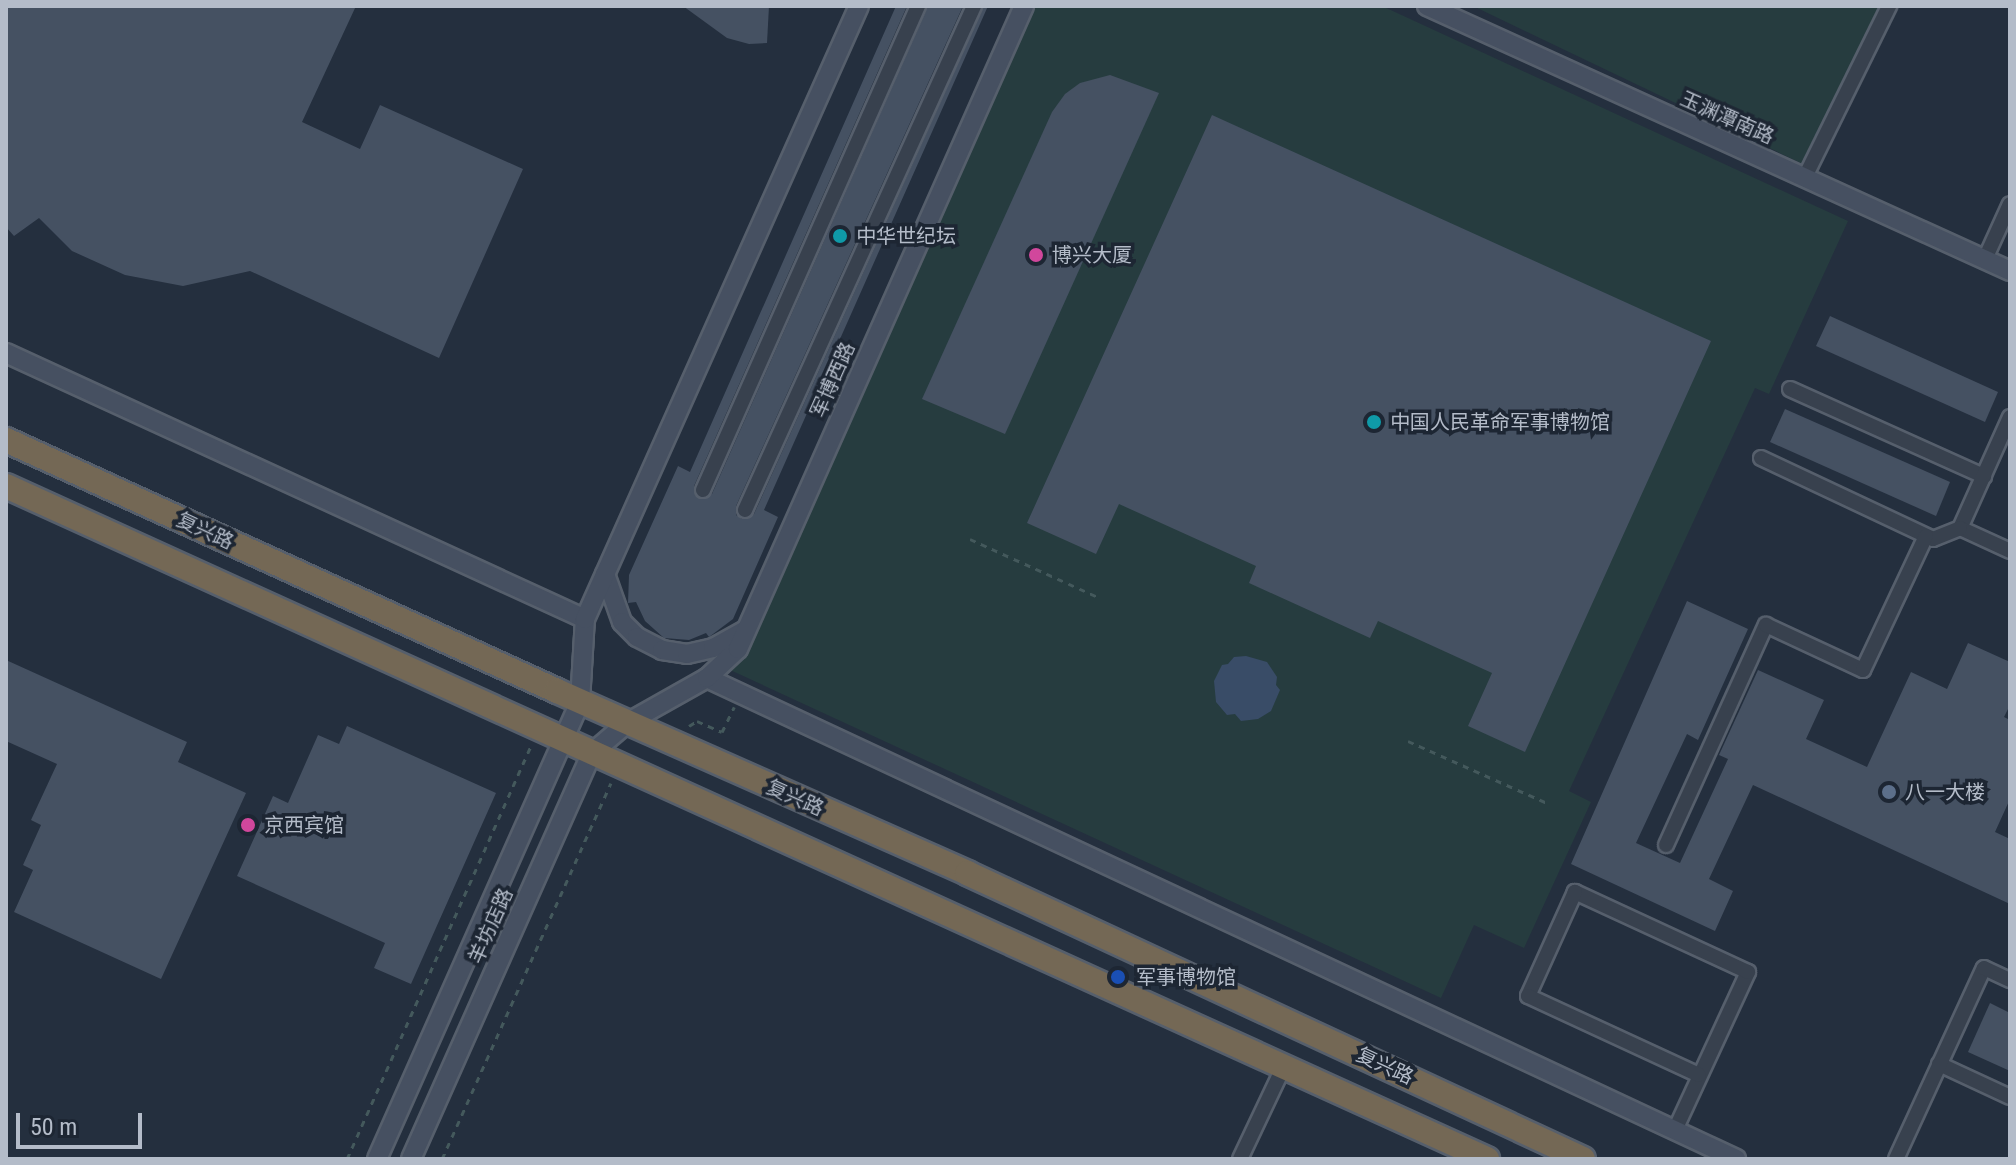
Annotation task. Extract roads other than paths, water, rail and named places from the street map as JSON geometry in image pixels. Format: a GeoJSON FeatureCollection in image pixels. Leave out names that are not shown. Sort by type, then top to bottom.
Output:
{"type":"FeatureCollection","features":[{"type":"Feature","properties":{"kind":"highway","name":"复兴路"},"geometry":{"type":"LineString","coordinates":[[6,440],[580,702],[1206,982],[1583,1159]]}},
{"type":"Feature","properties":{"kind":"highway","name":"复兴路"},"geometry":{"type":"LineString","coordinates":[[6,486],[1487,1159]]}},
{"type":"Feature","properties":{"kind":"street"},"geometry":{"type":"LineString","coordinates":[[580,702],[585,619],[859,6]]}},
{"type":"Feature","properties":{"kind":"street"},"geometry":{"type":"LineString","coordinates":[[703,490],[918,6]]}},
{"type":"Feature","properties":{"kind":"street"},"geometry":{"type":"LineString","coordinates":[[745,510],[974,6]]}},
{"type":"Feature","properties":{"kind":"street","name":"军博西路"},"geometry":{"type":"LineString","coordinates":[[627,723],[707,678],[731,658],[1024,6]]}},
{"type":"Feature","properties":{"kind":"street","name":"玉渊潭南路"},"geometry":{"type":"LineString","coordinates":[[1427,6],[2010,271]]}},
{"type":"Feature","properties":{"kind":"street"},"geometry":{"type":"LineString","coordinates":[[1805,177],[1889,6]]}},
{"type":"Feature","properties":{"kind":"street"},"geometry":{"type":"LineString","coordinates":[[1985,259],[2010,204]]}},
{"type":"Feature","properties":{"kind":"street"},"geometry":{"type":"LineString","coordinates":[[6,353],[585,619]]}},
{"type":"Feature","properties":{"kind":"street"},"geometry":{"type":"LineString","coordinates":[[1790,389],[1984,476]]}},
{"type":"Feature","properties":{"kind":"street"},"geometry":{"type":"LineString","coordinates":[[1761,458],[1933,539],[1960,528],[2009,421]]}},
{"type":"Feature","properties":{"kind":"street"},"geometry":{"type":"LineString","coordinates":[[1960,528],[2010,551]]}},
{"type":"Feature","properties":{"kind":"street"},"geometry":{"type":"LineString","coordinates":[[1666,845],[1766,625],[1863,670],[1926,536]]}},
{"type":"Feature","properties":{"kind":"street"},"geometry":{"type":"LineString","coordinates":[[605,574],[622,622],[637,637],[662,650],[687,654],[713,648],[746,630]]}},
{"type":"Feature","properties":{"kind":"street"},"geometry":{"type":"LineString","coordinates":[[707,678],[1736,1159]]}},
{"type":"Feature","properties":{"kind":"street","name":"羊坊店路"},"geometry":{"type":"LineString","coordinates":[[377,1159],[580,702]]}},
{"type":"Feature","properties":{"kind":"street","name":"羊坊店路"},"geometry":{"type":"LineString","coordinates":[[411,1159],[592,753],[627,723]]}},
{"type":"Feature","properties":{"kind":"street"},"geometry":{"type":"LineString","coordinates":[[1675,1130],[1748,972],[1575,892],[1528,996],[1699,1075]]}},
{"type":"Feature","properties":{"kind":"street"},"geometry":{"type":"LineString","coordinates":[[1896,1159],[1984,968],[2010,980]]}},
{"type":"Feature","properties":{"kind":"street"},"geometry":{"type":"LineString","coordinates":[[1939,1064],[2010,1097]]}},
{"type":"Feature","properties":{"kind":"street"},"geometry":{"type":"LineString","coordinates":[[1240,1159],[1283,1068]]}},
{"type":"Feature","properties":{"kind":"water"},"geometry":{"type":"Polygon","coordinates":[[[1246,656],[1267,662],[1277,677],[1276,685],[1280,690],[1271,711],[1258,719],[1241,721],[1235,714],[1227,715],[1216,702],[1214,681],[1222,665],[1228,664],[1234,657],[1246,656]]]}},
{"type":"Feature","properties":{"kind":"place","name":"中华世纪坛"},"geometry":{"type":"Point","coordinates":[840,236]}},
{"type":"Feature","properties":{"kind":"place","name":"博兴大厦"},"geometry":{"type":"Point","coordinates":[1036,255]}},
{"type":"Feature","properties":{"kind":"place","name":"中国人民革命军事博物馆"},"geometry":{"type":"Point","coordinates":[1374,422]}},
{"type":"Feature","properties":{"kind":"place","name":"八一大楼"},"geometry":{"type":"Point","coordinates":[1889,792]}},
{"type":"Feature","properties":{"kind":"place","name":"京西宾馆"},"geometry":{"type":"Point","coordinates":[248,825]}},
{"type":"Feature","properties":{"kind":"place","name":"军事博物馆"},"geometry":{"type":"Point","coordinates":[1118,977]}}]}
